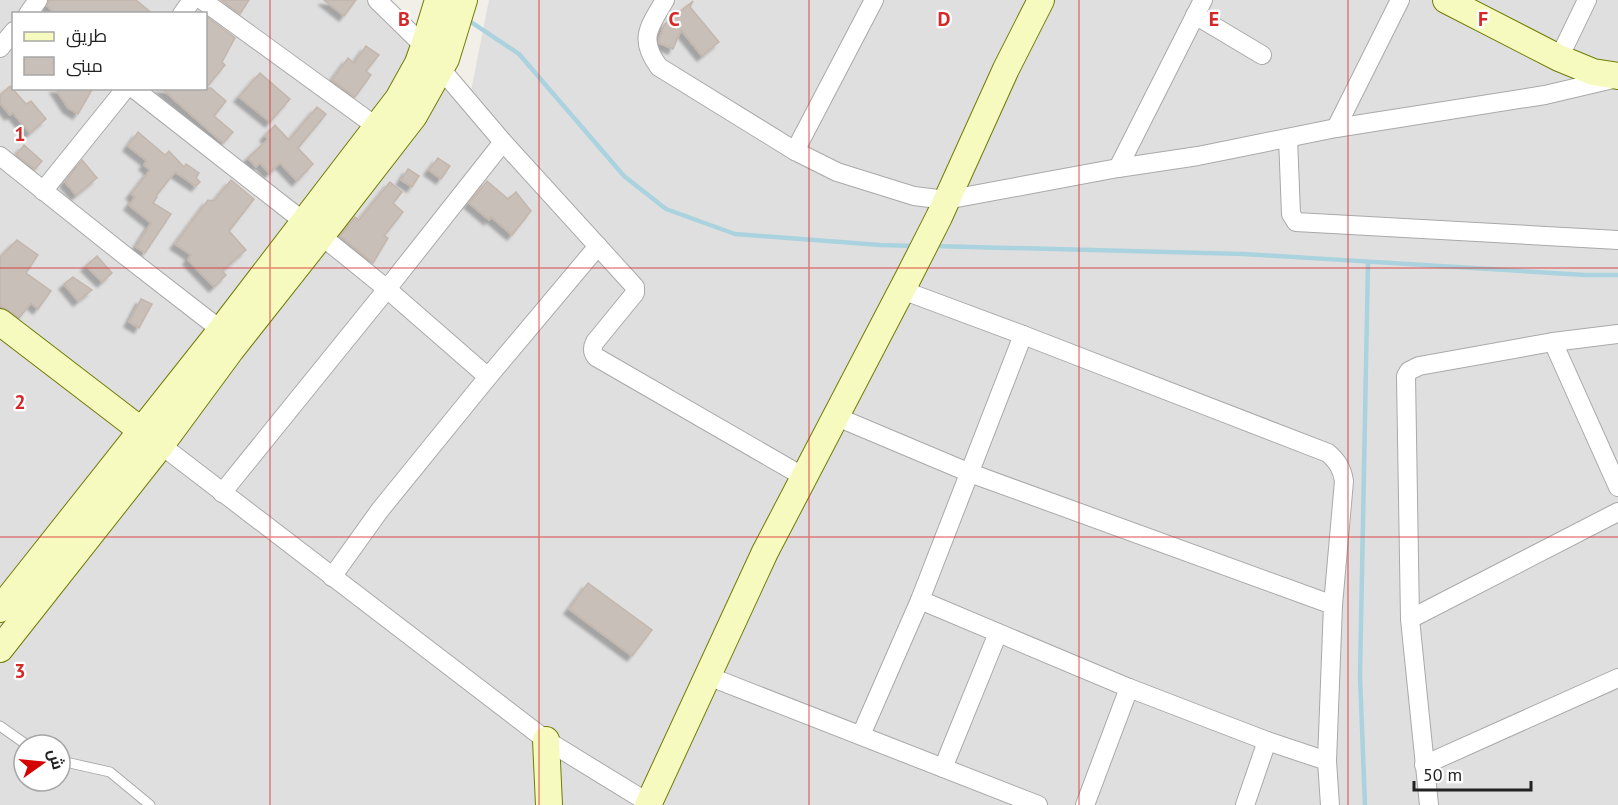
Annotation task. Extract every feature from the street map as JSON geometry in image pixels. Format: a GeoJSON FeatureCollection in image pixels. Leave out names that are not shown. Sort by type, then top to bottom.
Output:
{"type":"FeatureCollection","features":[{"type":"Feature","properties":{"kind":"main road"},"geometry":{"type":"LineString","coordinates":[[0,649],[151,438],[221,330],[414,116],[441,69],[452,43],[464,0]]}},
{"type":"Feature","properties":{"kind":"main road"},"geometry":{"type":"LineString","coordinates":[[650,805],[765,552],[905,284],[1041,0]]}},
{"type":"Feature","properties":{"kind":"main road"},"geometry":{"type":"LineString","coordinates":[[1446,0],[1559,58],[1593,72],[1618,77]]}},
{"type":"Feature","properties":{"kind":"main road"},"geometry":{"type":"LineString","coordinates":[[0,609],[52,540],[151,438],[231,350],[377,127],[398,99],[424,46],[436,6]]}},
{"type":"Feature","properties":{"kind":"main road"},"geometry":{"type":"LineString","coordinates":[[0,322],[151,438]]}},
{"type":"Feature","properties":{"kind":"main road"},"geometry":{"type":"LineString","coordinates":[[546,740],[549,805]]}},
{"type":"Feature","properties":{"kind":"street"},"geometry":{"type":"LineString","coordinates":[[202,0],[377,127]]}},
{"type":"Feature","properties":{"kind":"street"},"geometry":{"type":"LineString","coordinates":[[377,0],[424,46]]}},
{"type":"Feature","properties":{"kind":"street"},"geometry":{"type":"LineString","coordinates":[[664,0],[650,26],[646,43],[651,57],[659,67],[795,151],[837,172],[914,196],[942,208],[1118,168],[1198,156],[1336,128],[1545,95],[1618,77]]}},
{"type":"Feature","properties":{"kind":"street"},"geometry":{"type":"LineString","coordinates":[[795,151],[874,0]]}},
{"type":"Feature","properties":{"kind":"street"},"geometry":{"type":"LineString","coordinates":[[1336,128],[1400,0]]}},
{"type":"Feature","properties":{"kind":"street"},"geometry":{"type":"LineString","coordinates":[[1559,58],[1587,0]]}},
{"type":"Feature","properties":{"kind":"street"},"geometry":{"type":"LineString","coordinates":[[1118,168],[1199,8],[1262,56]]}},
{"type":"Feature","properties":{"kind":"street"},"geometry":{"type":"LineString","coordinates":[[0,48],[12,33]]}},
{"type":"Feature","properties":{"kind":"street"},"geometry":{"type":"LineString","coordinates":[[441,69],[503,142],[636,289],[592,347],[596,357],[804,477]]}},
{"type":"Feature","properties":{"kind":"street"},"geometry":{"type":"LineString","coordinates":[[43,191],[124,90]]}},
{"type":"Feature","properties":{"kind":"street"},"geometry":{"type":"LineString","coordinates":[[136,90],[387,289],[488,376]]}},
{"type":"Feature","properties":{"kind":"street"},"geometry":{"type":"LineString","coordinates":[[1288,138],[1291,214],[1296,222],[1618,240]]}},
{"type":"Feature","properties":{"kind":"street"},"geometry":{"type":"LineString","coordinates":[[222,493],[503,142]]}},
{"type":"Feature","properties":{"kind":"street"},"geometry":{"type":"LineString","coordinates":[[0,156],[221,330]]}},
{"type":"Feature","properties":{"kind":"street"},"geometry":{"type":"LineString","coordinates":[[332,577],[380,510],[488,376],[598,246]]}},
{"type":"Feature","properties":{"kind":"street"},"geometry":{"type":"LineString","coordinates":[[905,284],[1023,335],[1328,453],[1337,461],[1344,481],[1333,605],[1327,760],[1330,805]]}},
{"type":"Feature","properties":{"kind":"street"},"geometry":{"type":"LineString","coordinates":[[1429,805],[1410,619],[1406,376],[1409,371],[1419,366],[1553,342],[1618,334]]}},
{"type":"Feature","properties":{"kind":"street"},"geometry":{"type":"LineString","coordinates":[[861,735],[920,600],[1023,335]]}},
{"type":"Feature","properties":{"kind":"street"},"geometry":{"type":"LineString","coordinates":[[1553,342],[1618,487]]}},
{"type":"Feature","properties":{"kind":"street"},"geometry":{"type":"LineString","coordinates":[[837,417],[970,473],[1333,605]]}},
{"type":"Feature","properties":{"kind":"street"},"geometry":{"type":"LineString","coordinates":[[151,438],[546,740],[650,805]]}},
{"type":"Feature","properties":{"kind":"street"},"geometry":{"type":"LineString","coordinates":[[1410,619],[1618,512]]}},
{"type":"Feature","properties":{"kind":"street"},"geometry":{"type":"LineString","coordinates":[[920,600],[1129,688],[1267,741],[1327,760]]}},
{"type":"Feature","properties":{"kind":"street"},"geometry":{"type":"LineString","coordinates":[[943,768],[999,633]]}},
{"type":"Feature","properties":{"kind":"street"},"geometry":{"type":"LineString","coordinates":[[708,676],[1038,805]]}},
{"type":"Feature","properties":{"kind":"street"},"geometry":{"type":"LineString","coordinates":[[1424,765],[1618,678]]}},
{"type":"Feature","properties":{"kind":"street"},"geometry":{"type":"LineString","coordinates":[[1085,805],[1129,688]]}},
{"type":"Feature","properties":{"kind":"street"},"geometry":{"type":"LineString","coordinates":[[1245,805],[1267,741]]}},
{"type":"Feature","properties":{"kind":"lane"},"geometry":{"type":"LineString","coordinates":[[72,763],[110,772],[150,805]]}},
{"type":"Feature","properties":{"kind":"shaded area"},"geometry":{"type":"Polygon","coordinates":[[[0,0],[385,0],[470,96],[489,0],[1618,0],[1618,805],[0,805],[0,0]]]}},
{"type":"Feature","properties":{"kind":"building"},"geometry":{"type":"Polygon","coordinates":[[[49,0],[136,0],[151,12],[54,12],[47,6],[49,0]]]}},
{"type":"Feature","properties":{"kind":"building"},"geometry":{"type":"Polygon","coordinates":[[[221,0],[249,0],[240,14],[221,0]]]}},
{"type":"Feature","properties":{"kind":"building"},"geometry":{"type":"Polygon","coordinates":[[[324,0],[356,0],[344,16],[324,0]]]}},
{"type":"Feature","properties":{"kind":"building"},"geometry":{"type":"Polygon","coordinates":[[[693,1],[690,7],[719,42],[702,56],[681,30],[673,49],[659,43],[664,25],[693,1]]]}},
{"type":"Feature","properties":{"kind":"building"},"geometry":{"type":"Polygon","coordinates":[[[207,17],[235,38],[222,62],[225,65],[207,87],[207,17]]]}},
{"type":"Feature","properties":{"kind":"building"},"geometry":{"type":"Polygon","coordinates":[[[366,46],[379,55],[366,71],[371,75],[355,97],[332,80],[348,58],[354,63],[366,46]]]}},
{"type":"Feature","properties":{"kind":"building"},"geometry":{"type":"Polygon","coordinates":[[[260,73],[290,99],[270,122],[239,97],[260,73]]]}},
{"type":"Feature","properties":{"kind":"building"},"geometry":{"type":"Polygon","coordinates":[[[10,86],[26,104],[31,101],[46,119],[30,133],[13,113],[10,115],[0,103],[0,95],[10,86]]]}},
{"type":"Feature","properties":{"kind":"building"},"geometry":{"type":"Polygon","coordinates":[[[211,88],[226,101],[214,116],[233,132],[223,143],[163,90],[207,90],[211,88]]]}},
{"type":"Feature","properties":{"kind":"building"},"geometry":{"type":"Polygon","coordinates":[[[56,90],[92,90],[78,114],[68,108],[56,90]]]}},
{"type":"Feature","properties":{"kind":"building"},"geometry":{"type":"Polygon","coordinates":[[[317,107],[326,114],[298,148],[313,164],[297,181],[280,163],[269,173],[260,163],[256,167],[248,158],[268,139],[265,136],[275,125],[289,140],[317,107]]]}},
{"type":"Feature","properties":{"kind":"building"},"geometry":{"type":"Polygon","coordinates":[[[138,132],[165,155],[169,151],[184,167],[186,164],[199,173],[196,178],[200,182],[196,186],[175,172],[156,196],[153,203],[171,214],[145,253],[136,247],[151,223],[129,205],[135,197],[131,194],[150,170],[144,165],[147,161],[128,146],[138,132]]]}},
{"type":"Feature","properties":{"kind":"building"},"geometry":{"type":"Polygon","coordinates":[[[24,145],[42,161],[35,169],[16,155],[24,145]]]}},
{"type":"Feature","properties":{"kind":"building"},"geometry":{"type":"Polygon","coordinates":[[[438,158],[450,166],[441,179],[429,170],[438,158]]]}},
{"type":"Feature","properties":{"kind":"building"},"geometry":{"type":"Polygon","coordinates":[[[82,160],[97,178],[76,195],[65,182],[82,160]]]}},
{"type":"Feature","properties":{"kind":"building"},"geometry":{"type":"Polygon","coordinates":[[[408,169],[419,176],[412,187],[401,180],[408,169]]]}},
{"type":"Feature","properties":{"kind":"building"},"geometry":{"type":"Polygon","coordinates":[[[231,180],[254,199],[229,231],[246,250],[222,271],[226,275],[214,287],[188,260],[191,255],[175,244],[208,200],[214,201],[231,180]]]}},
{"type":"Feature","properties":{"kind":"building"},"geometry":{"type":"Polygon","coordinates":[[[487,181],[508,199],[516,192],[531,211],[512,235],[491,217],[489,220],[469,203],[487,181]]]}},
{"type":"Feature","properties":{"kind":"building"},"geometry":{"type":"Polygon","coordinates":[[[390,182],[402,192],[393,203],[403,212],[384,236],[388,238],[373,263],[340,236],[355,217],[359,220],[390,182]]]}},
{"type":"Feature","properties":{"kind":"building"},"geometry":{"type":"Polygon","coordinates":[[[17,240],[38,255],[26,273],[51,291],[38,309],[31,303],[19,318],[0,305],[0,257],[17,240]]]}},
{"type":"Feature","properties":{"kind":"building"},"geometry":{"type":"Polygon","coordinates":[[[97,256],[112,273],[102,282],[86,266],[97,256]]]}},
{"type":"Feature","properties":{"kind":"building"},"geometry":{"type":"Polygon","coordinates":[[[73,277],[92,290],[78,301],[64,284],[73,277]]]}},
{"type":"Feature","properties":{"kind":"building"},"geometry":{"type":"Polygon","coordinates":[[[141,299],[152,304],[139,328],[129,322],[141,299]]]}},
{"type":"Feature","properties":{"kind":"building"},"geometry":{"type":"Polygon","coordinates":[[[588,583],[652,630],[632,656],[569,609],[588,583]]]}},
{"type":"Feature","properties":{"kind":"waterway"},"geometry":{"type":"LineString","coordinates":[[468,20],[519,54],[624,176],[666,209],[735,234],[914,246]]}},
{"type":"Feature","properties":{"kind":"waterway"},"geometry":{"type":"LineString","coordinates":[[934,246],[1244,254],[1585,275],[1618,275]]}},
{"type":"Feature","properties":{"kind":"waterway"},"geometry":{"type":"LineString","coordinates":[[1365,805],[1360,676],[1368,262]]}}]}
